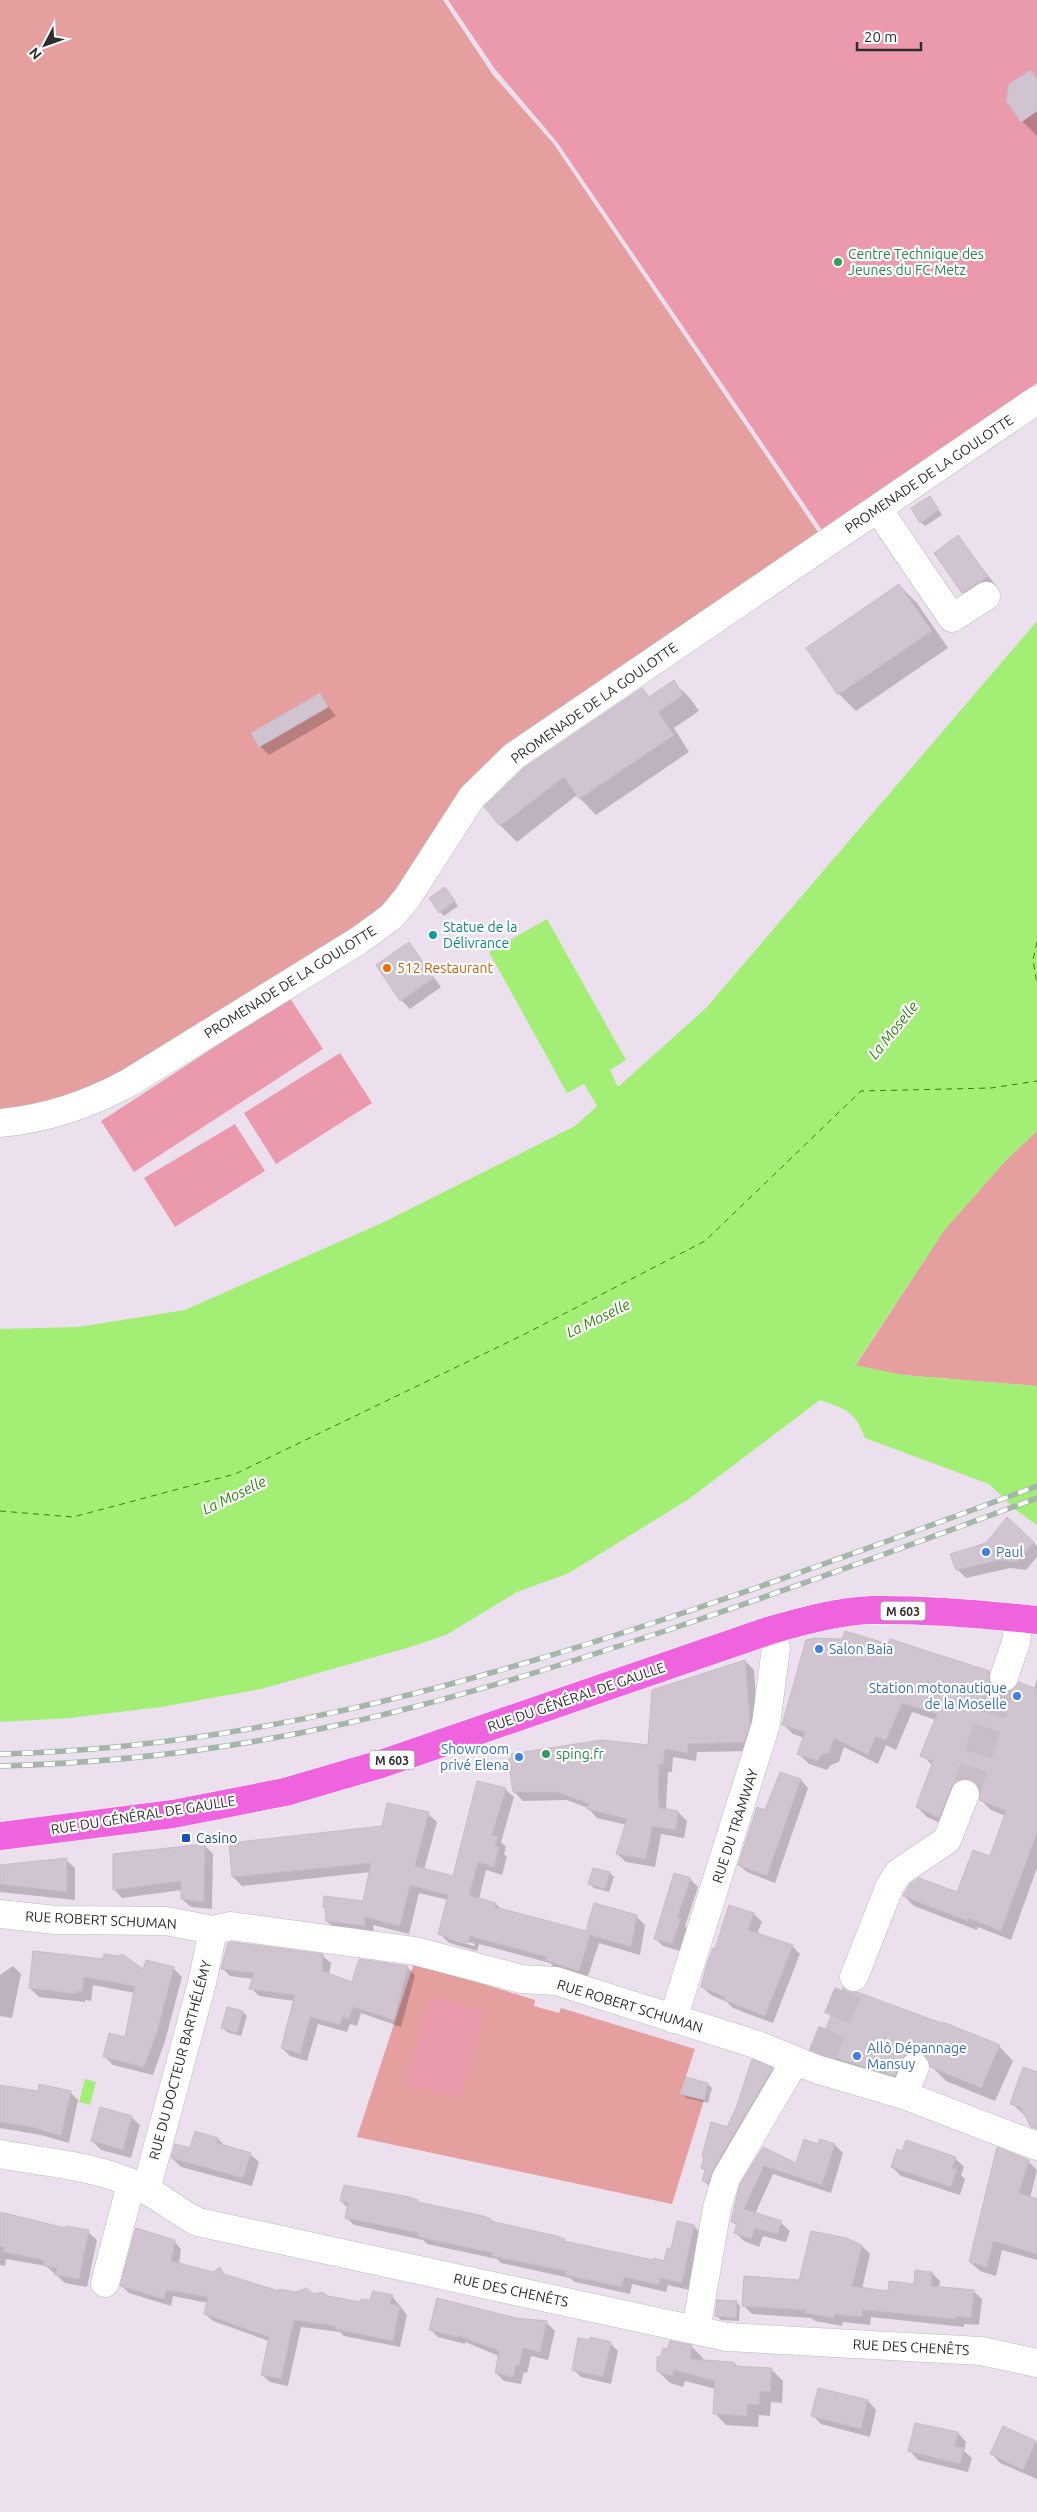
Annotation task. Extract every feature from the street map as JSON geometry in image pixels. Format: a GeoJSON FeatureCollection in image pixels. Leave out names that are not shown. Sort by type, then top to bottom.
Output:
{"type":"FeatureCollection","features":[{"type":"Feature","properties":{"kind":"main road","name":"RUE DU GÉNÉRAL DE GAULLE"},"geometry":{"type":"LineString","coordinates":[[0,1836],[173,1814],[285,1792],[381,1764],[771,1630],[818,1617],[871,1610],[1028,1619]]}},
{"type":"Feature","properties":{"kind":"street","name":"PROMENADE DE LA GOULOTTE"},"geometry":{"type":"LineString","coordinates":[[0,1123],[62,1111],[104,1096],[130,1082],[358,941],[392,917],[407,898],[472,797],[514,756],[1037,400]]}},
{"type":"Feature","properties":{"kind":"street"},"geometry":{"type":"LineString","coordinates":[[878,509],[952,618],[986,596]]}},
{"type":"Feature","properties":{"kind":"street"},"geometry":{"type":"LineString","coordinates":[[1004,1677],[1016,1642],[1028,1619]]}},
{"type":"Feature","properties":{"kind":"street","name":"RUE DU TRAMWAY"},"geometry":{"type":"LineString","coordinates":[[673,2019],[766,1724],[776,1648],[771,1630]]}},
{"type":"Feature","properties":{"kind":"street"},"geometry":{"type":"LineString","coordinates":[[854,1977],[889,1888],[898,1873],[947,1840],[965,1794]]}},
{"type":"Feature","properties":{"kind":"street","name":"RUE ROBERT SCHUMAN"},"geometry":{"type":"LineString","coordinates":[[0,1914],[55,1920],[166,1921],[213,1930],[231,1926],[415,1951],[521,1979],[556,1982],[811,2062],[1037,2146]]}},
{"type":"Feature","properties":{"kind":"street","name":"RUE DU DOCTEUR BARTHÉLÉMY"},"geometry":{"type":"LineString","coordinates":[[104,2282],[138,2187],[202,1984],[213,1930]]}},
{"type":"Feature","properties":{"kind":"street"},"geometry":{"type":"LineString","coordinates":[[696,2330],[717,2208],[726,2178],[811,2062]]}},
{"type":"Feature","properties":{"kind":"street"},"geometry":{"type":"LineString","coordinates":[[904,2095],[915,2067]]}},
{"type":"Feature","properties":{"kind":"street","name":"RUE DES CHENÊTS"},"geometry":{"type":"LineString","coordinates":[[0,2154],[96,2172],[138,2187],[177,2212],[198,2222],[727,2337],[981,2351],[1037,2363]]}},
{"type":"Feature","properties":{"kind":"shaded area"},"geometry":{"type":"Polygon","coordinates":[[[0,0],[443,0],[493,75],[553,143],[820,535],[543,725],[401,893],[369,923],[113,1079],[65,1099],[0,1111],[0,0]]]}},
{"type":"Feature","properties":{"kind":"shaded area","name":"Centre Technique des Jeunes du FC Metz"},"geometry":{"type":"Polygon","coordinates":[[[448,0],[1037,0],[1037,383],[822,530],[557,142],[495,69],[448,0]]]}},
{"type":"Feature","properties":{"kind":"shaded area"},"geometry":{"type":"Polygon","coordinates":[[[290,998],[323,1049],[134,1172],[101,1121],[290,998]]]}},
{"type":"Feature","properties":{"kind":"shaded area"},"geometry":{"type":"Polygon","coordinates":[[[340,1053],[372,1103],[276,1164],[244,1113],[340,1053]]]}},
{"type":"Feature","properties":{"kind":"shaded area"},"geometry":{"type":"Polygon","coordinates":[[[235,1124],[265,1171],[175,1227],[144,1178],[235,1124]]]}},
{"type":"Feature","properties":{"kind":"shaded area"},"geometry":{"type":"Polygon","coordinates":[[[1037,1131],[1037,1386],[903,1375],[855,1366],[945,1229],[1007,1159],[1037,1131]]]}},
{"type":"Feature","properties":{"kind":"shaded area"},"geometry":{"type":"Polygon","coordinates":[[[414,1963],[535,2000],[534,2006],[559,2013],[561,2008],[695,2049],[680,2094],[704,2100],[672,2204],[357,2137],[414,1963]]]}},
{"type":"Feature","properties":{"kind":"shaded area"},"geometry":{"type":"Polygon","coordinates":[[[431,1996],[484,2011],[459,2099],[405,2083],[431,1996]]]}},
{"type":"Feature","properties":{"kind":"water","name":"La Moselle"},"geometry":{"type":"Polygon","coordinates":[[[1037,621],[1037,1131],[1007,1159],[945,1229],[855,1365],[903,1375],[1037,1386],[1037,1525],[1017,1511],[989,1484],[865,1438],[857,1422],[849,1412],[820,1400],[689,1499],[569,1573],[517,1592],[446,1635],[407,1648],[261,1689],[161,1707],[70,1718],[0,1722],[0,1329],[78,1327],[185,1310],[384,1222],[575,1126],[597,1106],[584,1084],[567,1093],[489,952],[547,919],[626,1060],[610,1070],[618,1087],[706,1008],[1037,621]]]}},
{"type":"Feature","properties":{"kind":"water"},"geometry":{"type":"Polygon","coordinates":[[[85,2079],[96,2082],[90,2105],[79,2102],[85,2079]]]}},
{"type":"Feature","properties":{"kind":"building"},"geometry":{"type":"Polygon","coordinates":[[[1031,70],[1037,79],[1037,111],[1021,122],[1006,101],[1009,84],[1031,70]]]}},
{"type":"Feature","properties":{"kind":"building"},"geometry":{"type":"Polygon","coordinates":[[[930,496],[939,510],[920,523],[911,508],[930,496]]]}},
{"type":"Feature","properties":{"kind":"building"},"geometry":{"type":"Polygon","coordinates":[[[958,535],[988,577],[962,593],[934,553],[958,535]]]}},
{"type":"Feature","properties":{"kind":"building"},"geometry":{"type":"Polygon","coordinates":[[[899,584],[932,631],[838,695],[806,648],[899,584]]]}},
{"type":"Feature","properties":{"kind":"building"},"geometry":{"type":"Polygon","coordinates":[[[674,680],[683,695],[658,712],[674,735],[579,799],[564,777],[500,826],[484,807],[524,768],[642,688],[649,697],[674,680]]]}},
{"type":"Feature","properties":{"kind":"building"},"geometry":{"type":"Polygon","coordinates":[[[320,693],[328,707],[259,747],[251,733],[320,693]]]}},
{"type":"Feature","properties":{"kind":"building"},"geometry":{"type":"Polygon","coordinates":[[[445,887],[455,901],[439,913],[429,898],[445,887]]]}},
{"type":"Feature","properties":{"kind":"building"},"geometry":{"type":"Polygon","coordinates":[[[409,942],[434,978],[400,1001],[376,965],[409,942]]]}},
{"type":"Feature","properties":{"kind":"building"},"geometry":{"type":"Polygon","coordinates":[[[1007,1517],[1034,1542],[1017,1562],[1000,1560],[956,1570],[950,1554],[986,1543],[1007,1517]]]}},
{"type":"Feature","properties":{"kind":"building"},"geometry":{"type":"Polygon","coordinates":[[[845,1631],[888,1644],[890,1639],[989,1671],[989,1680],[993,1688],[999,1692],[1007,1692],[1014,1689],[1019,1682],[1037,1689],[1037,1832],[1001,1931],[968,1918],[967,1921],[903,1896],[910,1884],[919,1878],[957,1892],[973,1850],[990,1856],[1006,1811],[979,1800],[980,1792],[977,1785],[971,1780],[963,1779],[956,1782],[951,1788],[939,1818],[916,1807],[933,1761],[920,1756],[937,1714],[902,1703],[886,1741],[876,1736],[868,1755],[834,1738],[829,1753],[821,1755],[817,1761],[797,1754],[805,1732],[782,1725],[806,1640],[814,1638],[842,1639],[845,1631]]]}},
{"type":"Feature","properties":{"kind":"building"},"geometry":{"type":"Polygon","coordinates":[[[745,1660],[750,1724],[744,1742],[688,1744],[688,1753],[665,1749],[663,1764],[659,1764],[658,1801],[660,1802],[659,1808],[678,1811],[676,1830],[652,1826],[646,1859],[616,1854],[627,1819],[587,1809],[589,1804],[557,1792],[513,1792],[508,1759],[512,1758],[511,1754],[601,1740],[648,1745],[652,1690],[745,1660]]]}},
{"type":"Feature","properties":{"kind":"building"},"geometry":{"type":"Polygon","coordinates":[[[780,1772],[801,1779],[767,1876],[738,1865],[757,1807],[765,1810],[780,1772]]]}},
{"type":"Feature","properties":{"kind":"building"},"geometry":{"type":"Polygon","coordinates":[[[477,1781],[506,1788],[492,1835],[498,1837],[495,1846],[499,1847],[494,1867],[478,1862],[469,1895],[496,1903],[495,1907],[586,1931],[594,1903],[637,1915],[631,1947],[590,1935],[579,1971],[545,1960],[547,1957],[470,1936],[468,1943],[438,1934],[448,1895],[410,1885],[400,1926],[365,1917],[365,1926],[326,1921],[325,1908],[323,1907],[324,1896],[363,1901],[371,1863],[232,1877],[229,1843],[382,1826],[387,1803],[429,1812],[415,1866],[453,1876],[477,1781]]]}},
{"type":"Feature","properties":{"kind":"building"},"geometry":{"type":"Polygon","coordinates":[[[205,1844],[204,1902],[181,1899],[181,1881],[113,1890],[113,1854],[205,1844]]]}},
{"type":"Feature","properties":{"kind":"building"},"geometry":{"type":"Polygon","coordinates":[[[67,1858],[67,1892],[0,1884],[0,1865],[67,1858]]]}},
{"type":"Feature","properties":{"kind":"building"},"geometry":{"type":"Polygon","coordinates":[[[593,1868],[610,1872],[605,1889],[588,1884],[593,1868]]]}},
{"type":"Feature","properties":{"kind":"building"},"geometry":{"type":"Polygon","coordinates":[[[674,1873],[691,1878],[677,1918],[681,1919],[672,1944],[654,1939],[674,1873]]]}},
{"type":"Feature","properties":{"kind":"building"},"geometry":{"type":"Polygon","coordinates":[[[729,1905],[754,1913],[748,1930],[793,1945],[765,2016],[724,2000],[725,1997],[701,1987],[707,1964],[713,1948],[715,1949],[729,1905]]]}},
{"type":"Feature","properties":{"kind":"building"},"geometry":{"type":"Polygon","coordinates":[[[228,1943],[323,1954],[322,1971],[352,1982],[359,1959],[408,1966],[394,2020],[353,2007],[349,2019],[342,2017],[340,2025],[310,2017],[300,2054],[281,2048],[295,1995],[249,1989],[254,1973],[221,1969],[228,1943]]]}},
{"type":"Feature","properties":{"kind":"building"},"geometry":{"type":"Polygon","coordinates":[[[33,1951],[103,1959],[104,1954],[118,1956],[122,1954],[143,1969],[146,1960],[174,1967],[157,2032],[144,2067],[103,2057],[109,2033],[125,2037],[135,1986],[84,1977],[82,1992],[76,1991],[76,1994],[29,1988],[33,1951]]]}},
{"type":"Feature","properties":{"kind":"building"},"geometry":{"type":"Polygon","coordinates":[[[843,1987],[849,1992],[857,1992],[941,2023],[943,2022],[1000,2045],[981,2088],[930,2067],[927,2058],[920,2052],[912,2052],[905,2055],[895,2076],[816,2052],[843,1987]]]}},
{"type":"Feature","properties":{"kind":"building"},"geometry":{"type":"Polygon","coordinates":[[[227,2007],[243,2011],[237,2033],[221,2028],[227,2007]]]}},
{"type":"Feature","properties":{"kind":"building"},"geometry":{"type":"Polygon","coordinates":[[[752,2059],[773,2068],[713,2170],[708,2183],[702,2181],[705,2170],[701,2168],[704,2158],[702,2156],[711,2122],[727,2127],[736,2108],[752,2059]]]}},
{"type":"Feature","properties":{"kind":"building"},"geometry":{"type":"Polygon","coordinates":[[[1023,2067],[1037,2072],[1037,2129],[1031,2127],[1020,2107],[1010,2104],[1023,2067]]]}},
{"type":"Feature","properties":{"kind":"building"},"geometry":{"type":"Polygon","coordinates":[[[686,2077],[708,2083],[704,2100],[680,2094],[686,2077]]]}},
{"type":"Feature","properties":{"kind":"building"},"geometry":{"type":"Polygon","coordinates":[[[39,2084],[71,2091],[61,2136],[32,2127],[0,2122],[0,2085],[38,2091],[39,2084]]]}},
{"type":"Feature","properties":{"kind":"building"},"geometry":{"type":"Polygon","coordinates":[[[100,2107],[132,2116],[123,2150],[91,2141],[100,2107]]]}},
{"type":"Feature","properties":{"kind":"building"},"geometry":{"type":"Polygon","coordinates":[[[195,2131],[218,2138],[217,2143],[251,2153],[243,2178],[171,2158],[175,2144],[190,2148],[195,2131]]]}},
{"type":"Feature","properties":{"kind":"building"},"geometry":{"type":"Polygon","coordinates":[[[804,2139],[818,2144],[820,2139],[835,2144],[822,2185],[764,2166],[744,2209],[782,2221],[778,2234],[755,2228],[751,2239],[734,2233],[737,2223],[731,2222],[740,2184],[763,2147],[796,2163],[804,2139]]]}},
{"type":"Feature","properties":{"kind":"building"},"geometry":{"type":"Polygon","coordinates":[[[906,2140],[956,2157],[952,2168],[957,2169],[951,2187],[891,2167],[897,2149],[902,2151],[906,2140]]]}},
{"type":"Feature","properties":{"kind":"building"},"geometry":{"type":"Polygon","coordinates":[[[997,2147],[1029,2160],[1019,2193],[1037,2199],[1037,2254],[993,2241],[987,2267],[969,2262],[997,2147]]]}},
{"type":"Feature","properties":{"kind":"building"},"geometry":{"type":"Polygon","coordinates":[[[344,2185],[409,2197],[418,2200],[418,2202],[483,2216],[491,2219],[491,2221],[556,2236],[565,2239],[564,2241],[653,2260],[654,2258],[664,2261],[667,2248],[671,2249],[677,2221],[694,2225],[682,2283],[660,2278],[659,2285],[624,2277],[622,2287],[565,2275],[566,2271],[492,2256],[493,2253],[418,2237],[419,2233],[345,2218],[348,2203],[340,2201],[344,2185]]]}},
{"type":"Feature","properties":{"kind":"building"},"geometry":{"type":"Polygon","coordinates":[[[0,2212],[65,2228],[66,2226],[89,2230],[79,2279],[55,2275],[57,2268],[43,2265],[44,2260],[3,2252],[4,2247],[0,2246],[0,2212]]]}},
{"type":"Feature","properties":{"kind":"building"},"geometry":{"type":"Polygon","coordinates":[[[136,2228],[175,2240],[171,2261],[213,2272],[220,2267],[224,2274],[279,2291],[279,2289],[296,2292],[306,2288],[314,2294],[322,2292],[328,2296],[361,2302],[361,2299],[370,2300],[373,2291],[393,2295],[390,2304],[400,2306],[393,2341],[335,2329],[336,2326],[294,2320],[281,2379],[261,2375],[269,2337],[204,2314],[208,2297],[166,2290],[164,2299],[120,2286],[136,2228]]]}},
{"type":"Feature","properties":{"kind":"building"},"geometry":{"type":"Polygon","coordinates":[[[811,2231],[846,2238],[862,2245],[852,2286],[888,2291],[889,2281],[914,2284],[915,2270],[932,2272],[931,2286],[974,2290],[971,2318],[956,2316],[956,2319],[863,2310],[862,2317],[835,2314],[834,2318],[805,2313],[806,2310],[742,2306],[744,2276],[799,2280],[811,2231]]]}},
{"type":"Feature","properties":{"kind":"building"},"geometry":{"type":"Polygon","coordinates":[[[437,2298],[516,2318],[547,2321],[540,2352],[523,2348],[519,2365],[516,2365],[513,2377],[495,2373],[499,2351],[457,2335],[457,2337],[429,2330],[437,2298]]]}},
{"type":"Feature","properties":{"kind":"building"},"geometry":{"type":"Polygon","coordinates":[[[717,2300],[737,2301],[736,2318],[715,2316],[717,2300]]]}},
{"type":"Feature","properties":{"kind":"building"},"geometry":{"type":"Polygon","coordinates":[[[590,2337],[611,2342],[603,2377],[572,2370],[578,2338],[590,2340],[590,2337]]]}},
{"type":"Feature","properties":{"kind":"building"},"geometry":{"type":"Polygon","coordinates":[[[670,2341],[692,2345],[690,2359],[734,2362],[734,2366],[772,2368],[770,2392],[760,2391],[759,2405],[747,2404],[747,2416],[713,2414],[715,2381],[674,2370],[672,2376],[657,2371],[657,2357],[660,2357],[663,2348],[667,2349],[670,2341]]]}},
{"type":"Feature","properties":{"kind":"building"},"geometry":{"type":"Polygon","coordinates":[[[818,2388],[868,2400],[861,2429],[811,2416],[818,2388]]]}},
{"type":"Feature","properties":{"kind":"building"},"geometry":{"type":"Polygon","coordinates":[[[915,2423],[958,2432],[955,2446],[964,2448],[960,2464],[908,2451],[915,2423]]]}},
{"type":"Feature","properties":{"kind":"building"},"geometry":{"type":"Polygon","coordinates":[[[1003,2426],[1036,2441],[1023,2470],[990,2454],[1003,2426]]]}},
{"type":"Feature","properties":{"kind":"ferry route"},"geometry":{"type":"LineString","coordinates":[[1037,942],[1033,960],[1037,984]]}},
{"type":"Feature","properties":{"kind":"ferry route"},"geometry":{"type":"LineString","coordinates":[[0,1511],[73,1517],[235,1474],[523,1335],[705,1241],[861,1091],[991,1088],[1037,1081]]}},
{"type":"Feature","properties":{"kind":"tunnel"},"geometry":{"type":"LineString","coordinates":[[965,1794],[1004,1677]]}},
{"type":"Feature","properties":{"kind":"tunnel"},"geometry":{"type":"LineString","coordinates":[[821,2057],[854,1977]]}},
{"type":"Feature","properties":{"kind":"railway"},"geometry":{"type":"LineString","coordinates":[[0,1754],[87,1749],[172,1741],[338,1712],[420,1692],[583,1646],[665,1619],[852,1554],[1037,1486]]}},
{"type":"Feature","properties":{"kind":"railway"},"geometry":{"type":"LineString","coordinates":[[0,1766],[86,1762],[173,1753],[258,1741],[384,1715],[465,1693],[665,1631],[852,1566],[1037,1498]]}},
{"type":"Feature","properties":{"kind":"place","name":"Centre Technique des Jeunes du FC Metz"},"geometry":{"type":"Point","coordinates":[838,262]}},
{"type":"Feature","properties":{"kind":"place","name":"Statue de la Délivrance"},"geometry":{"type":"Point","coordinates":[433,935]}},
{"type":"Feature","properties":{"kind":"place","name":"512 Restaurant"},"geometry":{"type":"Point","coordinates":[387,968]}},
{"type":"Feature","properties":{"kind":"place","name":"Paul"},"geometry":{"type":"Point","coordinates":[986,1552]}},
{"type":"Feature","properties":{"kind":"place","name":"Salon Baia"},"geometry":{"type":"Point","coordinates":[819,1649]}},
{"type":"Feature","properties":{"kind":"place","name":"Station motonautique de la Moselle"},"geometry":{"type":"Point","coordinates":[1017,1696]}},
{"type":"Feature","properties":{"kind":"place","name":"sping.fr"},"geometry":{"type":"Point","coordinates":[546,1754]}},
{"type":"Feature","properties":{"kind":"place","name":"Showroom privé Elena"},"geometry":{"type":"Point","coordinates":[519,1757]}},
{"type":"Feature","properties":{"kind":"place","name":"Casino"},"geometry":{"type":"Point","coordinates":[186,1838]}},
{"type":"Feature","properties":{"kind":"place","name":"Allô Dépannage Mansuy"},"geometry":{"type":"Point","coordinates":[857,2056]}}]}
